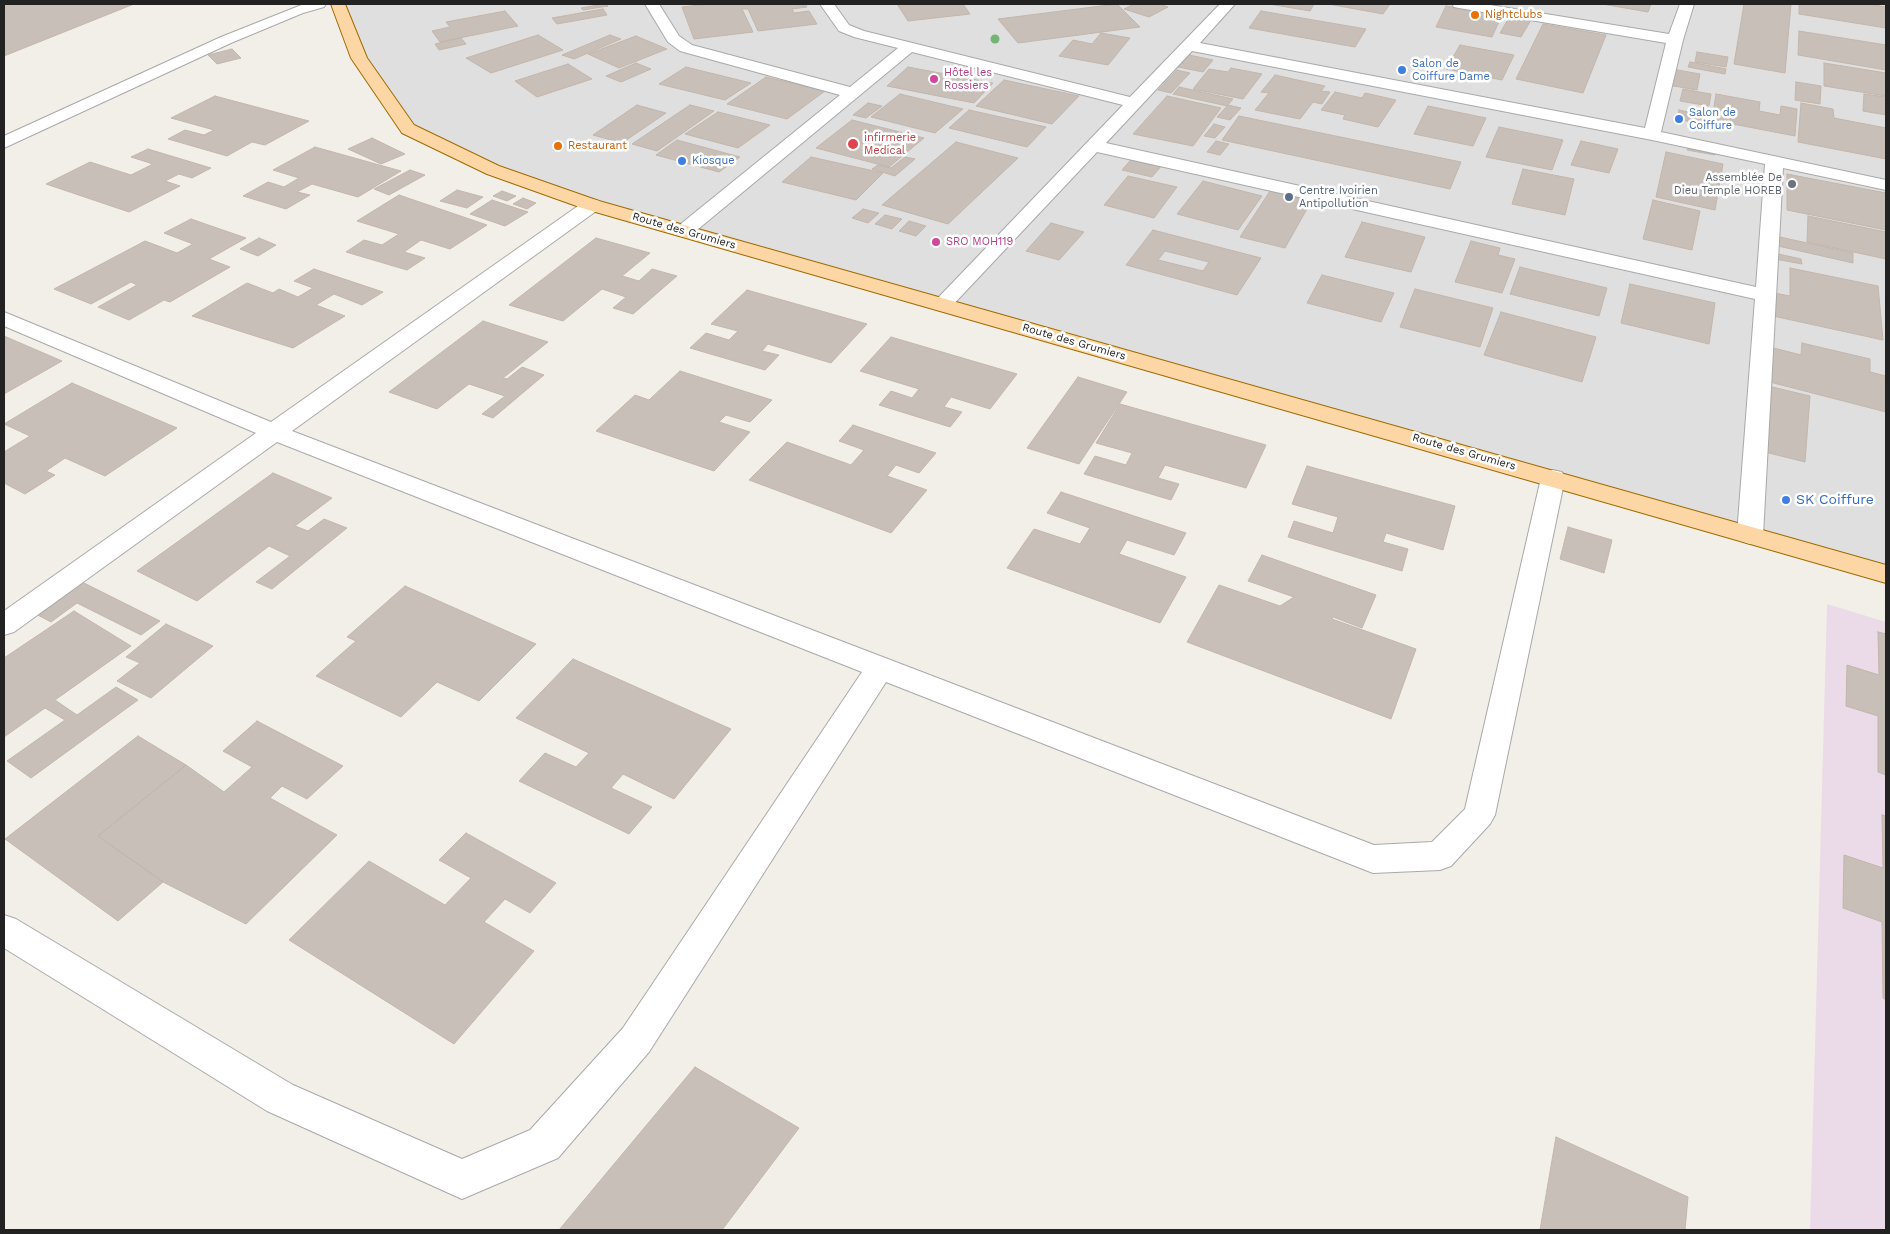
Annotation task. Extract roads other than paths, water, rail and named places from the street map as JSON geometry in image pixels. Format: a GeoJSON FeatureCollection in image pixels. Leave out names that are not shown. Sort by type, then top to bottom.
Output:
{"type":"FeatureCollection","features":[{"type":"Feature","properties":{"kind":"main road","name":"Route des Grumiers"},"geometry":{"type":"LineString","coordinates":[[338,4],[359,58],[408,129],[493,170],[592,205],[1886,574]]}},
{"type":"Feature","properties":{"kind":"street"},"geometry":{"type":"LineString","coordinates":[[4,143],[226,40],[298,10],[319,4]]}},
{"type":"Feature","properties":{"kind":"street"},"geometry":{"type":"LineString","coordinates":[[652,4],[673,39],[686,48],[853,93]]}},
{"type":"Feature","properties":{"kind":"street"},"geometry":{"type":"LineString","coordinates":[[827,4],[844,28],[859,34],[1135,103]]}},
{"type":"Feature","properties":{"kind":"street"},"geometry":{"type":"LineString","coordinates":[[942,304],[1095,146],[1187,45],[1228,4]]}},
{"type":"Feature","properties":{"kind":"street"},"geometry":{"type":"LineString","coordinates":[[1459,4],[1675,40]]}},
{"type":"Feature","properties":{"kind":"street"},"geometry":{"type":"LineString","coordinates":[[1652,135],[1675,40],[1687,4]]}},
{"type":"Feature","properties":{"kind":"street"},"geometry":{"type":"LineString","coordinates":[[1187,45],[1652,135],[1886,185]]}},
{"type":"Feature","properties":{"kind":"street"},"geometry":{"type":"LineString","coordinates":[[684,231],[909,47]]}},
{"type":"Feature","properties":{"kind":"street"},"geometry":{"type":"LineString","coordinates":[[1095,146],[1765,295]]}},
{"type":"Feature","properties":{"kind":"street"},"geometry":{"type":"LineString","coordinates":[[1750,535],[1774,162]]}},
{"type":"Feature","properties":{"kind":"street"},"geometry":{"type":"LineString","coordinates":[[4,625],[592,205]]}},
{"type":"Feature","properties":{"kind":"street"},"geometry":{"type":"LineString","coordinates":[[4,318],[273,432],[1374,858],[1440,856],[1479,815],[1553,478]]}},
{"type":"Feature","properties":{"kind":"street"},"geometry":{"type":"LineString","coordinates":[[4,930],[280,1098],[462,1179],[544,1144],[636,1040],[881,667]]}},
{"type":"Feature","properties":{"kind":"place","name":"Nightclubs"},"geometry":{"type":"Point","coordinates":[1475,15]}},
{"type":"Feature","properties":{"kind":"place","name":"Salon de Coiffure Dame"},"geometry":{"type":"Point","coordinates":[1402,70]}},
{"type":"Feature","properties":{"kind":"place","name":"Hôtel les Rossiers"},"geometry":{"type":"Point","coordinates":[934,79]}},
{"type":"Feature","properties":{"kind":"place","name":"Salon de Coiffure"},"geometry":{"type":"Point","coordinates":[1679,119]}},
{"type":"Feature","properties":{"kind":"place","name":"infirmerie Medical"},"geometry":{"type":"Point","coordinates":[853,144]}},
{"type":"Feature","properties":{"kind":"place","name":"Restaurant"},"geometry":{"type":"Point","coordinates":[558,146]}},
{"type":"Feature","properties":{"kind":"place","name":"Kiosque"},"geometry":{"type":"Point","coordinates":[682,161]}},
{"type":"Feature","properties":{"kind":"place","name":"Assemblée De Dieu Temple HOREB"},"geometry":{"type":"Point","coordinates":[1792,184]}},
{"type":"Feature","properties":{"kind":"place","name":"Centre Ivoirien Antipollution"},"geometry":{"type":"Point","coordinates":[1289,197]}},
{"type":"Feature","properties":{"kind":"place","name":"SRO MOH119"},"geometry":{"type":"Point","coordinates":[936,242]}},
{"type":"Feature","properties":{"kind":"place","name":"SK Coiffure"},"geometry":{"type":"Point","coordinates":[1786,500]}}]}
